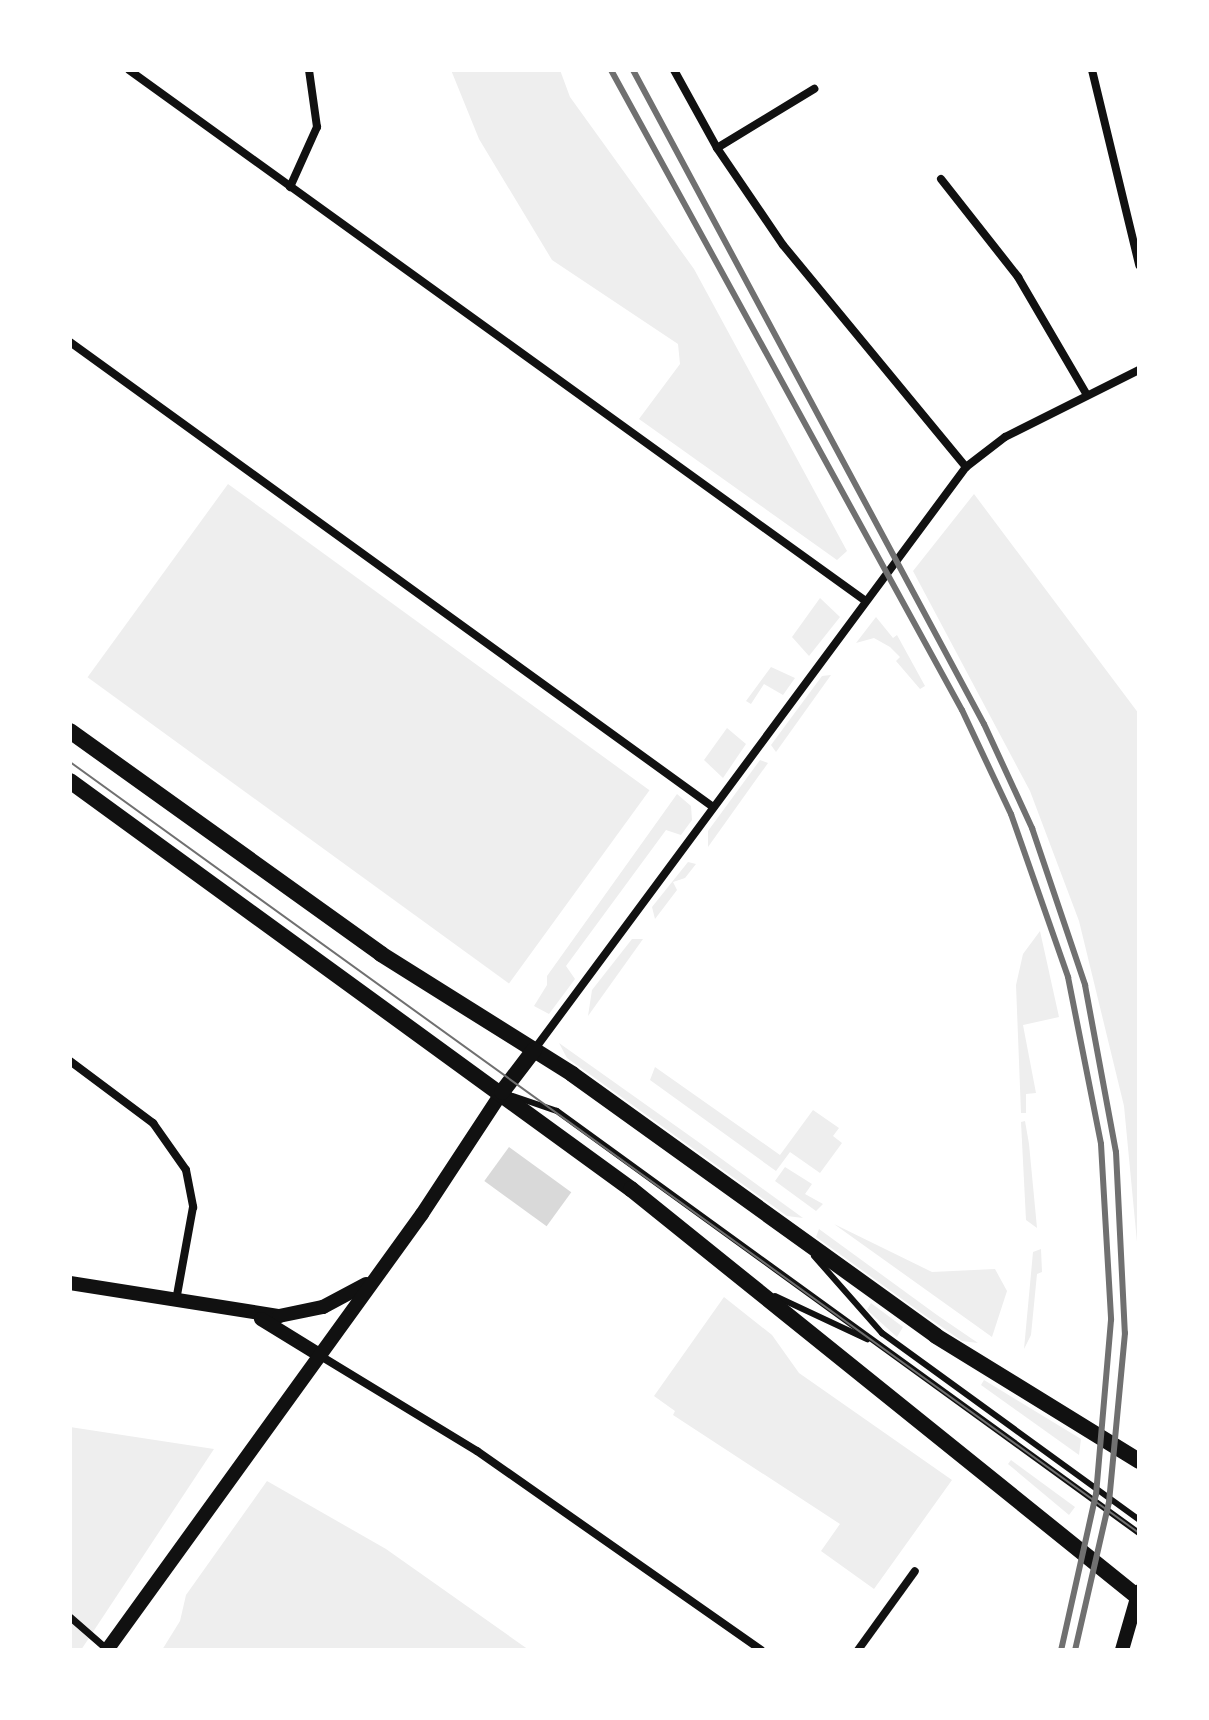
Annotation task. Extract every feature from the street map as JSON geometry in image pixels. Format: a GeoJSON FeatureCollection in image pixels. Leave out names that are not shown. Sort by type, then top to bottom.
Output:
{"type":"FeatureCollection","features":[{"type":"Feature","properties":{"kind":"main road"},"geometry":{"type":"LineString","coordinates":[[70,731],[381,954],[534,1050],[936,1336],[1139,1461]]}},
{"type":"Feature","properties":{"kind":"main road"},"geometry":{"type":"LineString","coordinates":[[70,781],[502,1092],[754,1286],[1139,1595]]}},
{"type":"Feature","properties":{"kind":"main road"},"geometry":{"type":"LineString","coordinates":[[502,1092],[534,1050]]}},
{"type":"Feature","properties":{"kind":"street"},"geometry":{"type":"LineString","coordinates":[[129,70],[864,600]]}},
{"type":"Feature","properties":{"kind":"street"},"geometry":{"type":"LineString","coordinates":[[290,187],[317,127],[309,70]]}},
{"type":"Feature","properties":{"kind":"street"},"geometry":{"type":"LineString","coordinates":[[674,70],[717,148],[790,255],[966,467]]}},
{"type":"Feature","properties":{"kind":"street"},"geometry":{"type":"LineString","coordinates":[[1092,70],[1139,265]]}},
{"type":"Feature","properties":{"kind":"street"},"geometry":{"type":"LineString","coordinates":[[717,148],[814,89]]}},
{"type":"Feature","properties":{"kind":"street"},"geometry":{"type":"LineString","coordinates":[[941,179],[1018,277],[1087,395]]}},
{"type":"Feature","properties":{"kind":"street"},"geometry":{"type":"LineString","coordinates":[[70,342],[713,807]]}},
{"type":"Feature","properties":{"kind":"street"},"geometry":{"type":"LineString","coordinates":[[534,1050],[864,600],[966,467],[1005,437],[1139,370]]}},
{"type":"Feature","properties":{"kind":"street"},"geometry":{"type":"LineString","coordinates":[[70,1061],[153,1123],[183,1162],[193,1207],[175,1302]]}},
{"type":"Feature","properties":{"kind":"street"},"geometry":{"type":"LineString","coordinates":[[70,1617],[107,1650],[376,1276],[502,1092]]}},
{"type":"Feature","properties":{"kind":"street"},"geometry":{"type":"LineString","coordinates":[[245,1314],[316,1310],[376,1276]]}},
{"type":"Feature","properties":{"kind":"street"},"geometry":{"type":"LineString","coordinates":[[70,1283],[245,1314],[277,1327],[477,1451],[761,1650]]}},
{"type":"Feature","properties":{"kind":"street"},"geometry":{"type":"LineString","coordinates":[[858,1650],[915,1571]]}},
{"type":"Feature","properties":{"kind":"street"},"geometry":{"type":"LineString","coordinates":[[1122,1650],[1139,1595]]}},
{"type":"Feature","properties":{"kind":"lane"},"geometry":{"type":"LineString","coordinates":[[502,1092],[557,1111],[1139,1533]]}},
{"type":"Feature","properties":{"kind":"lane"},"geometry":{"type":"LineString","coordinates":[[796,1235],[877,1329],[1139,1520]]}},
{"type":"Feature","properties":{"kind":"lane"},"geometry":{"type":"LineString","coordinates":[[754,1286],[890,1352]]}},
{"type":"Feature","properties":{"kind":"shaded area"},"geometry":{"type":"Polygon","coordinates":[[[451,70],[560,70],[570,97],[694,269],[847,551],[837,560],[639,419],[680,364],[678,344],[552,260],[479,139],[451,70]]]}},
{"type":"Feature","properties":{"kind":"shaded area"},"geometry":{"type":"Polygon","coordinates":[[[228,484],[649,790],[509,984],[88,677],[228,484]]]}},
{"type":"Feature","properties":{"kind":"shaded area"},"geometry":{"type":"Polygon","coordinates":[[[974,494],[1139,714],[1139,1263],[1124,1106],[1079,921],[1030,791],[913,571],[974,494]]]}},
{"type":"Feature","properties":{"kind":"shaded area"},"geometry":{"type":"Polygon","coordinates":[[[820,598],[840,617],[809,656],[792,637],[820,598]]]}},
{"type":"Feature","properties":{"kind":"shaded area"},"geometry":{"type":"Polygon","coordinates":[[[876,617],[893,638],[897,635],[925,686],[920,689],[896,661],[900,657],[890,647],[874,638],[856,643],[876,617]]]}},
{"type":"Feature","properties":{"kind":"shaded area"},"geometry":{"type":"Polygon","coordinates":[[[771,667],[795,678],[783,695],[764,684],[751,704],[746,701],[771,667]]]}},
{"type":"Feature","properties":{"kind":"shaded area"},"geometry":{"type":"Polygon","coordinates":[[[831,675],[776,752],[771,745],[822,676],[831,675]]]}},
{"type":"Feature","properties":{"kind":"shaded area"},"geometry":{"type":"Polygon","coordinates":[[[727,728],[746,744],[723,778],[704,760],[727,728]]]}},
{"type":"Feature","properties":{"kind":"shaded area"},"geometry":{"type":"Polygon","coordinates":[[[760,760],[768,763],[708,847],[708,831],[760,760]]]}},
{"type":"Feature","properties":{"kind":"shaded area"},"geometry":{"type":"Polygon","coordinates":[[[677,794],[691,806],[692,820],[681,835],[666,830],[566,966],[575,979],[549,1014],[534,1006],[547,985],[547,976],[677,794]]]}},
{"type":"Feature","properties":{"kind":"shaded area"},"geometry":{"type":"Polygon","coordinates":[[[688,862],[696,864],[685,878],[673,882],[677,890],[655,919],[652,907],[688,862]]]}},
{"type":"Feature","properties":{"kind":"shaded area"},"geometry":{"type":"Polygon","coordinates":[[[1040,931],[1059,1017],[1023,1025],[1036,1093],[1026,1094],[1026,1113],[1021,1113],[1016,985],[1023,954],[1040,931]]]}},
{"type":"Feature","properties":{"kind":"shaded area"},"geometry":{"type":"Polygon","coordinates":[[[632,939],[643,939],[588,1016],[592,990],[632,939]]]}},
{"type":"Feature","properties":{"kind":"shaded area"},"geometry":{"type":"Polygon","coordinates":[[[559,1043],[803,1218],[787,1216],[567,1058],[559,1043]]]}},
{"type":"Feature","properties":{"kind":"shaded area"},"geometry":{"type":"Polygon","coordinates":[[[655,1067],[780,1155],[813,1110],[839,1128],[833,1136],[842,1143],[820,1173],[790,1152],[776,1171],[650,1080],[655,1067]]]}},
{"type":"Feature","properties":{"kind":"shaded area"},"geometry":{"type":"Polygon","coordinates":[[[1025,1121],[1037,1228],[1026,1220],[1021,1122],[1025,1121]]]}},
{"type":"Feature","properties":{"kind":"shaded area"},"geometry":{"type":"Polygon","coordinates":[[[509,1147],[571,1192],[547,1226],[484,1181],[509,1147]]]}},
{"type":"Feature","properties":{"kind":"shaded area"},"geometry":{"type":"Polygon","coordinates":[[[785,1167],[812,1184],[805,1194],[823,1204],[816,1211],[775,1181],[785,1167]]]}},
{"type":"Feature","properties":{"kind":"shaded area"},"geometry":{"type":"Polygon","coordinates":[[[834,1224],[932,1272],[995,1269],[1007,1291],[992,1337],[834,1224]]]}},
{"type":"Feature","properties":{"kind":"shaded area"},"geometry":{"type":"Polygon","coordinates":[[[819,1229],[978,1343],[962,1341],[920,1312],[816,1237],[819,1229]]]}},
{"type":"Feature","properties":{"kind":"shaded area"},"geometry":{"type":"Polygon","coordinates":[[[1041,1249],[1042,1272],[1037,1274],[1031,1335],[1024,1349],[1033,1252],[1041,1249]]]}},
{"type":"Feature","properties":{"kind":"shaded area"},"geometry":{"type":"Polygon","coordinates":[[[724,1297],[772,1335],[799,1373],[952,1480],[874,1589],[821,1551],[840,1524],[673,1415],[675,1411],[654,1396],[724,1297]]]}},
{"type":"Feature","properties":{"kind":"shaded area"},"geometry":{"type":"Polygon","coordinates":[[[871,1303],[903,1327],[897,1337],[867,1310],[871,1303]]]}},
{"type":"Feature","properties":{"kind":"shaded area"},"geometry":{"type":"Polygon","coordinates":[[[984,1380],[1081,1439],[1079,1455],[981,1385],[984,1380]]]}},
{"type":"Feature","properties":{"kind":"shaded area"},"geometry":{"type":"Polygon","coordinates":[[[70,1427],[214,1449],[81,1650],[70,1650],[70,1427]]]}},
{"type":"Feature","properties":{"kind":"shaded area"},"geometry":{"type":"Polygon","coordinates":[[[1011,1460],[1075,1507],[1069,1515],[1008,1464],[1011,1460]]]}},
{"type":"Feature","properties":{"kind":"shaded area"},"geometry":{"type":"Polygon","coordinates":[[[267,1481],[386,1549],[529,1650],[162,1650],[180,1621],[186,1595],[267,1481]]]}},
{"type":"Feature","properties":{"kind":"tram line"},"geometry":{"type":"LineString","coordinates":[[70,762],[1139,1533]]}},
{"type":"Feature","properties":{"kind":"railway"},"geometry":{"type":"LineString","coordinates":[[611,70],[962,710],[1011,814],[1068,977],[1101,1144],[1111,1320],[1096,1494],[1061,1650]]}},
{"type":"Feature","properties":{"kind":"railway"},"geometry":{"type":"LineString","coordinates":[[633,70],[984,724],[1032,828],[1085,985],[1116,1152],[1125,1333],[1109,1502],[1075,1650]]}}]}
